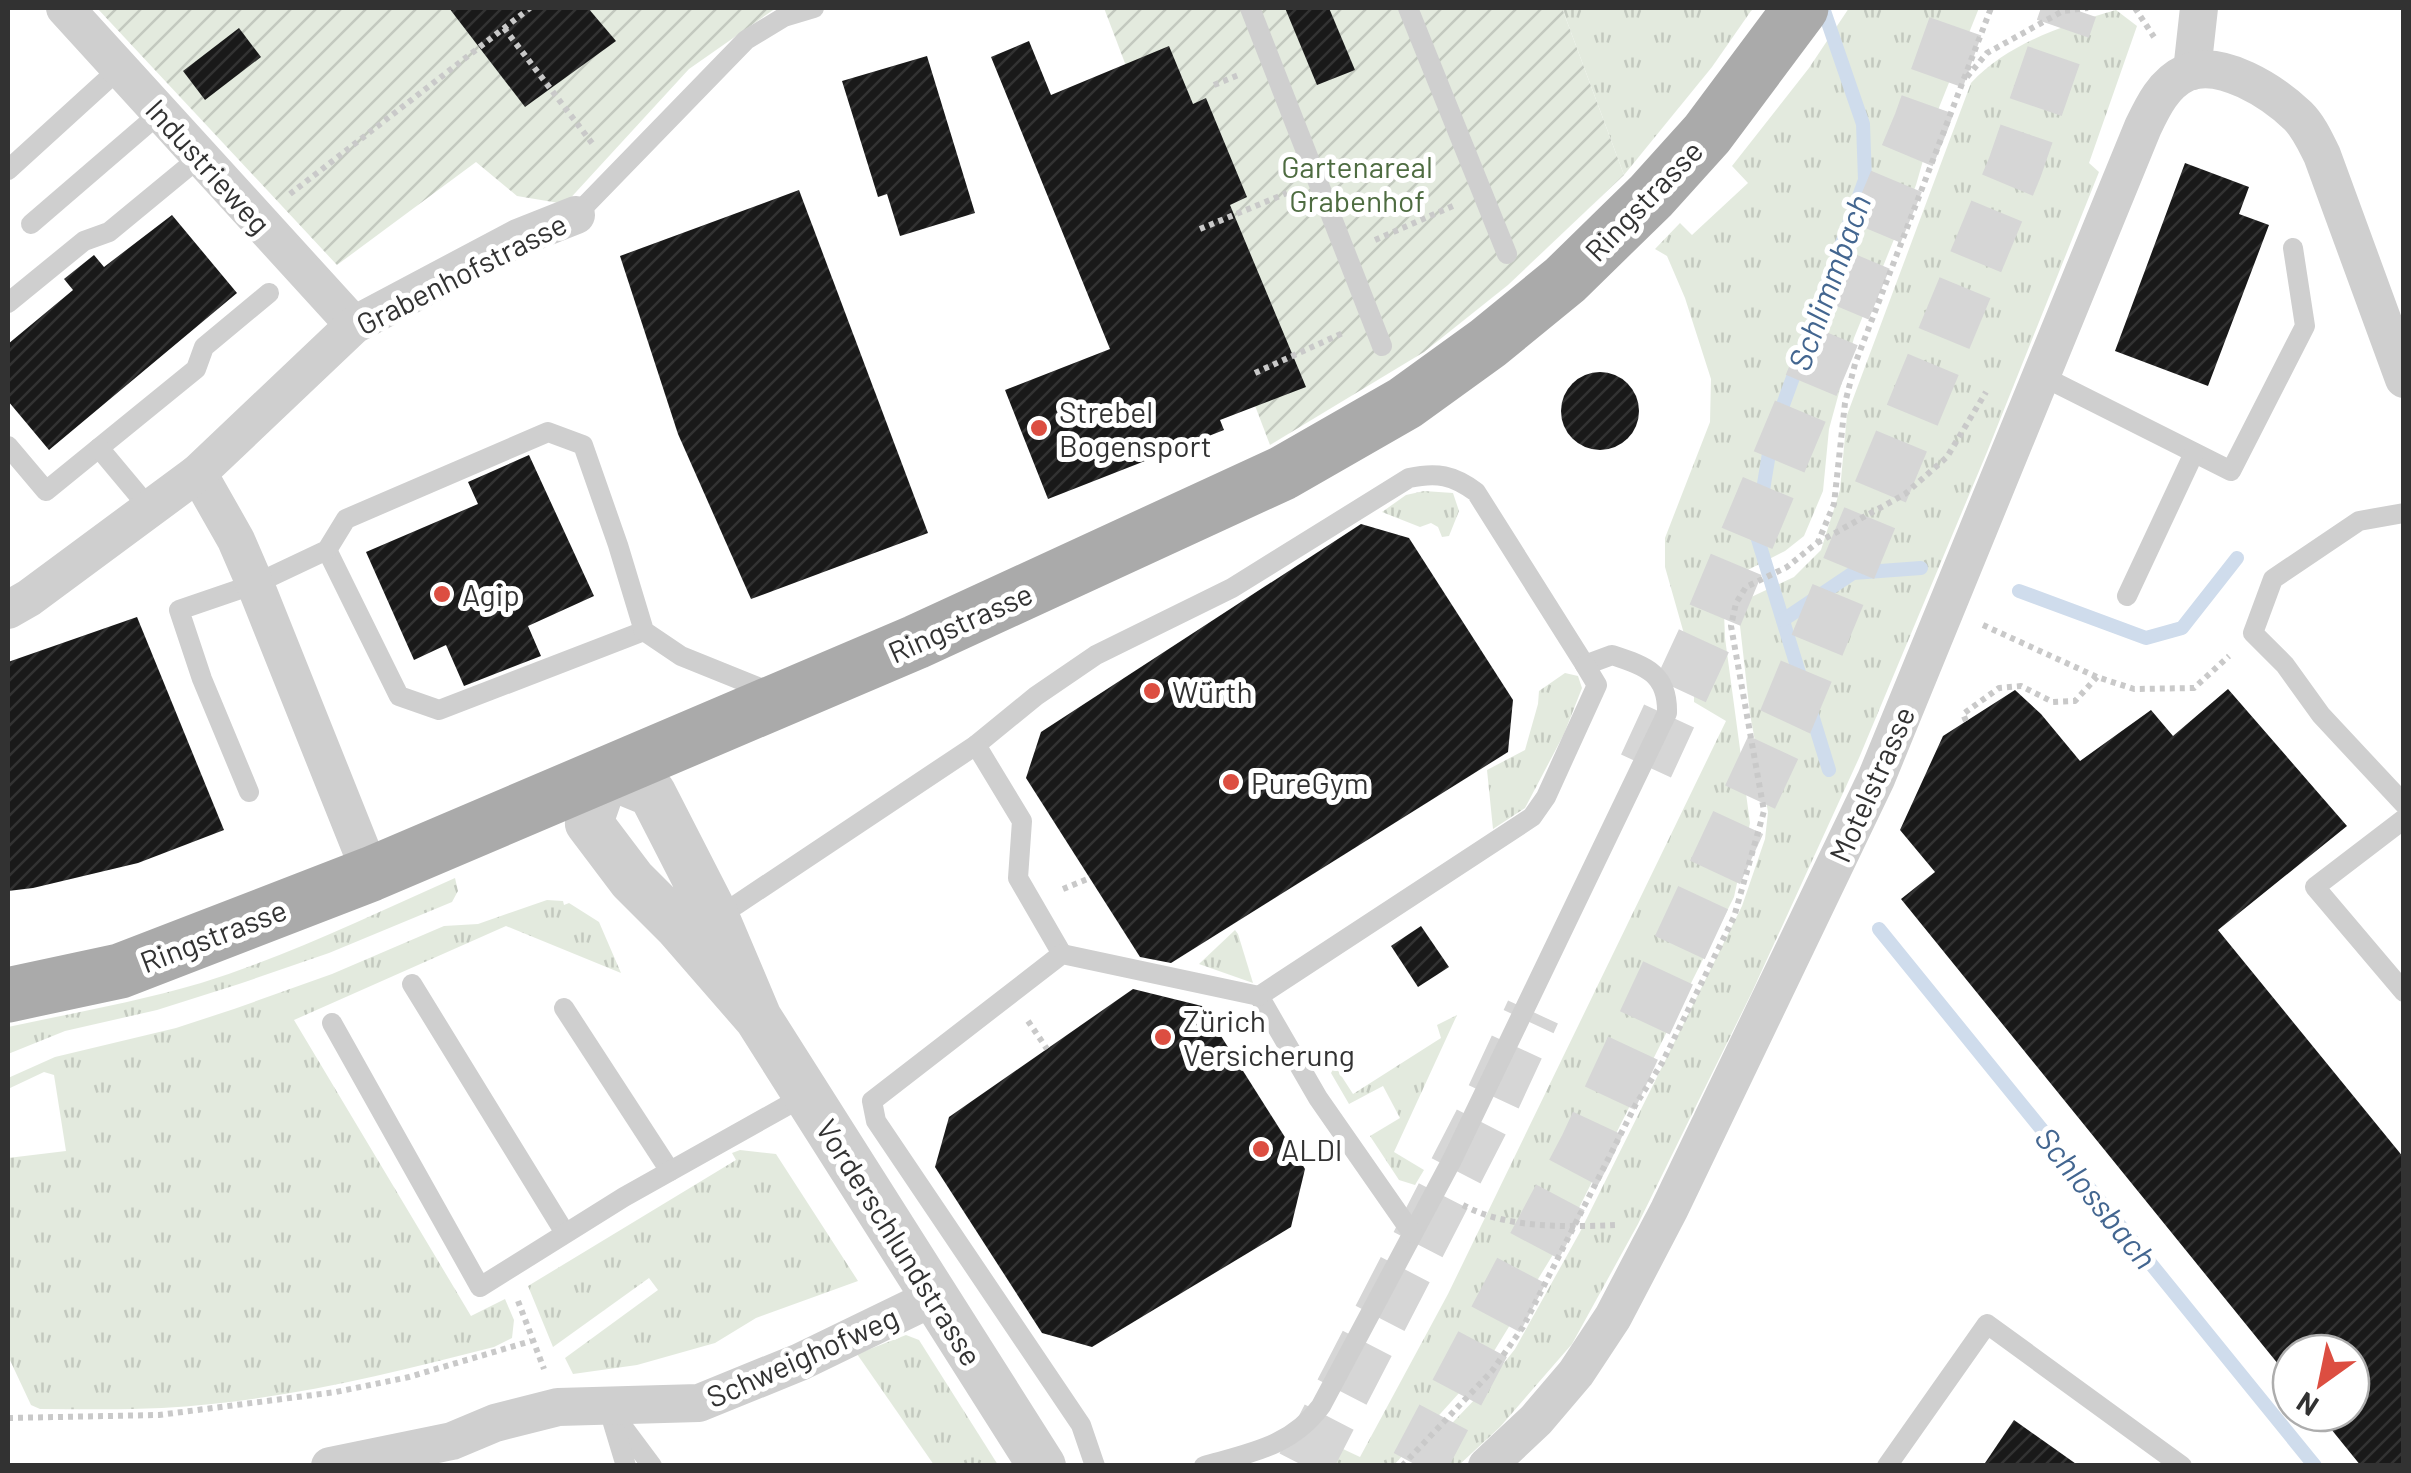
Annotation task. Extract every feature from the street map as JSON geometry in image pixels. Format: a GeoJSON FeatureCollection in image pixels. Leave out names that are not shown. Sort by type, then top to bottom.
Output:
{"type":"FeatureCollection","features":[{"type":"Feature","properties":{"kind":"main road","name":"Ringstrasse"},"geometry":{"type":"LineString","coordinates":[[8,995],[120,971],[370,874],[916,642],[1267,481],[1405,403],[1488,343],[1565,280],[1707,134],[1791,22]]}},
{"type":"Feature","properties":{"kind":"street"},"geometry":{"type":"LineString","coordinates":[[2199,8],[2192,71],[2216,71],[2256,86],[2279,100],[2310,130],[2404,380]]}},
{"type":"Feature","properties":{"kind":"street","name":"Industrieweg"},"geometry":{"type":"LineString","coordinates":[[78,12],[120,68],[354,325]]}},
{"type":"Feature","properties":{"kind":"street","name":"Motelstrasse"},"geometry":{"type":"LineString","coordinates":[[1487,1466],[1536,1420],[1576,1374],[1613,1317],[1669,1210],[1876,779],[2149,115],[2163,92],[2192,71]]}},
{"type":"Feature","properties":{"kind":"street","name":"Grabenhofstrasse"},"geometry":{"type":"LineString","coordinates":[[8,610],[30,598],[198,473],[354,325],[518,238],[576,215]]}},
{"type":"Feature","properties":{"kind":"street"},"geometry":{"type":"LineString","coordinates":[[198,473],[236,540],[255,584],[370,874]]}},
{"type":"Feature","properties":{"kind":"street","name":"Vorderschlundstrasse"},"geometry":{"type":"LineString","coordinates":[[696,920],[632,880],[589,823],[606,774],[652,793],[696,920],[1042,1466]]}},
{"type":"Feature","properties":{"kind":"street","name":"Schweighofweg"},"geometry":{"type":"LineString","coordinates":[[330,1466],[452,1441],[495,1423],[558,1407],[698,1404],[800,1362],[934,1296]]}},
{"type":"Feature","properties":{"kind":"lane","name":"Grabenhofstrasse"},"geometry":{"type":"LineString","coordinates":[[576,215],[746,40],[784,18],[814,8]]}},
{"type":"Feature","properties":{"kind":"lane"},"geometry":{"type":"LineString","coordinates":[[1250,8],[1382,346]]}},
{"type":"Feature","properties":{"kind":"lane"},"geometry":{"type":"LineString","coordinates":[[1408,8],[1507,254]]}},
{"type":"Feature","properties":{"kind":"lane"},"geometry":{"type":"LineString","coordinates":[[8,170],[120,68]]}},
{"type":"Feature","properties":{"kind":"lane"},"geometry":{"type":"LineString","coordinates":[[31,224],[160,113]]}},
{"type":"Feature","properties":{"kind":"lane"},"geometry":{"type":"LineString","coordinates":[[8,304],[84,241],[108,232],[200,157]]}},
{"type":"Feature","properties":{"kind":"lane"},"geometry":{"type":"LineString","coordinates":[[2040,375],[2231,471],[2305,326],[2293,248]]}},
{"type":"Feature","properties":{"kind":"lane"},"geometry":{"type":"LineString","coordinates":[[8,446],[46,491],[196,369],[204,347],[269,293]]}},
{"type":"Feature","properties":{"kind":"lane"},"geometry":{"type":"LineString","coordinates":[[249,792],[202,679],[179,610],[255,584],[327,550],[346,519],[548,432],[582,445],[644,631],[681,656],[786,698]]}},
{"type":"Feature","properties":{"kind":"lane"},"geometry":{"type":"LineString","coordinates":[[99,448],[150,508]]}},
{"type":"Feature","properties":{"kind":"lane"},"geometry":{"type":"LineString","coordinates":[[2127,596],[2194,453]]}},
{"type":"Feature","properties":{"kind":"lane"},"geometry":{"type":"LineString","coordinates":[[696,920],[736,905],[976,745],[1036,696],[1096,656],[1232,588],[1409,478],[1432,473],[1456,478],[1476,492],[1597,685],[1546,797],[1532,817],[1259,996],[1062,954],[1018,878],[1022,820],[976,745]]}},
{"type":"Feature","properties":{"kind":"lane"},"geometry":{"type":"LineString","coordinates":[[2404,513],[2359,521],[2273,578],[2253,633],[2404,804]]}},
{"type":"Feature","properties":{"kind":"lane"},"geometry":{"type":"LineString","coordinates":[[327,550],[399,696],[439,710],[644,631]]}},
{"type":"Feature","properties":{"kind":"lane"},"geometry":{"type":"LineString","coordinates":[[1204,1466],[1273,1446],[1299,1432],[1310,1420],[1452,1160],[1666,713],[1668,695],[1660,679],[1639,664],[1612,654],[1585,665]]}},
{"type":"Feature","properties":{"kind":"lane"},"geometry":{"type":"LineString","coordinates":[[2404,819],[2315,887],[2404,992]]}},
{"type":"Feature","properties":{"kind":"lane"},"geometry":{"type":"LineString","coordinates":[[1062,954],[872,1101],[876,1121],[1080,1424],[1094,1466]]}},
{"type":"Feature","properties":{"kind":"lane"},"geometry":{"type":"LineString","coordinates":[[412,984],[565,1233]]}},
{"type":"Feature","properties":{"kind":"lane"},"geometry":{"type":"LineString","coordinates":[[1259,996],[1318,1098],[1412,1233]]}},
{"type":"Feature","properties":{"kind":"lane"},"geometry":{"type":"LineString","coordinates":[[564,1008],[670,1171]]}},
{"type":"Feature","properties":{"kind":"lane"},"geometry":{"type":"LineString","coordinates":[[332,1023],[480,1286],[670,1171],[806,1095]]}},
{"type":"Feature","properties":{"kind":"lane"},"geometry":{"type":"LineString","coordinates":[[1886,1466],[1987,1324],[2182,1466]]}},
{"type":"Feature","properties":{"kind":"lane"},"geometry":{"type":"LineString","coordinates":[[608,1407],[626,1466]]}},
{"type":"Feature","properties":{"kind":"lane"},"geometry":{"type":"LineString","coordinates":[[608,1407],[652,1466]]}},
{"type":"Feature","properties":{"kind":"path"},"geometry":{"type":"LineString","coordinates":[[285,198],[530,8]]}},
{"type":"Feature","properties":{"kind":"path"},"geometry":{"type":"LineString","coordinates":[[1816,544],[1834,504],[1845,403],[1855,364],[1991,8]]}},
{"type":"Feature","properties":{"kind":"path"},"geometry":{"type":"LineString","coordinates":[[1963,81],[1986,52],[2062,11],[2088,8]]}},
{"type":"Feature","properties":{"kind":"path"},"geometry":{"type":"LineString","coordinates":[[504,28],[595,147]]}},
{"type":"Feature","properties":{"kind":"path"},"geometry":{"type":"LineString","coordinates":[[1200,229],[1318,180]]}},
{"type":"Feature","properties":{"kind":"path"},"geometry":{"type":"LineString","coordinates":[[1346,252],[1483,193]]}},
{"type":"Feature","properties":{"kind":"path"},"geometry":{"type":"LineString","coordinates":[[1255,373],[1373,320]]}},
{"type":"Feature","properties":{"kind":"path"},"geometry":{"type":"LineString","coordinates":[[1402,1466],[1492,1371],[1523,1327],[1734,917],[1764,811],[1732,626],[1736,603],[1746,587],[1905,494],[1947,456],[1980,400],[2008,368],[2022,362],[2040,375]]}},
{"type":"Feature","properties":{"kind":"path"},"geometry":{"type":"LineString","coordinates":[[1954,588],[1983,626],[2134,690],[2194,688],[2253,633]]}},
{"type":"Feature","properties":{"kind":"path"},"geometry":{"type":"LineString","coordinates":[[1966,722],[1963,714],[1999,688],[2021,686],[2053,702],[2075,702],[2097,677]]}},
{"type":"Feature","properties":{"kind":"path"},"geometry":{"type":"LineString","coordinates":[[1058,892],[1090,878]]}},
{"type":"Feature","properties":{"kind":"path"},"geometry":{"type":"LineString","coordinates":[[1485,1217],[1576,1227]]}},
{"type":"Feature","properties":{"kind":"path"},"geometry":{"type":"LineString","coordinates":[[507,1270],[547,1376],[608,1407]]}},
{"type":"Feature","properties":{"kind":"path"},"geometry":{"type":"LineString","coordinates":[[8,1418],[160,1415],[336,1392],[409,1377],[531,1341]]}},
{"type":"Feature","properties":{"kind":"green space"},"geometry":{"type":"Polygon","coordinates":[[[97,8],[776,8],[689,69],[565,204],[517,196],[476,162],[337,265],[97,8]]]}},
{"type":"Feature","properties":{"kind":"green space","name":"Gartenareal Grabenhof"},"geometry":{"type":"Polygon","coordinates":[[[1104,8],[1562,8],[1624,175],[1508,285],[1424,352],[1270,445],[1104,8]]]}},
{"type":"Feature","properties":{"kind":"green space"},"geometry":{"type":"Polygon","coordinates":[[[1562,8],[1753,8],[1712,67],[1624,175],[1562,8]]]}},
{"type":"Feature","properties":{"kind":"green space"},"geometry":{"type":"Polygon","coordinates":[[[1849,8],[1979,8],[1936,115],[1916,185],[1854,338],[1829,429],[1823,491],[1804,536],[1785,551],[1736,576],[1724,612],[1750,823],[1734,897],[1568,1230],[1488,1361],[1394,1465],[1317,1465],[1314,1455],[1326,1441],[1360,1457],[1448,1294],[1726,721],[1694,702],[1694,669],[1665,567],[1665,538],[1710,422],[1711,379],[1667,256],[1655,249],[1680,223],[1692,235],[1748,183],[1732,166],[1809,68],[1849,8]]]}},
{"type":"Feature","properties":{"kind":"green space"},"geometry":{"type":"Polygon","coordinates":[[[2116,10],[2137,26],[2089,163],[2099,172],[1859,758],[1752,992],[1638,1224],[1572,1344],[1500,1427],[1459,1465],[1412,1465],[1478,1396],[1515,1349],[1580,1232],[1742,906],[1765,839],[1768,812],[1750,714],[1739,617],[1747,599],[1794,577],[1821,550],[1840,490],[1847,415],[1971,83],[2020,46],[2116,10]]]}},
{"type":"Feature","properties":{"kind":"green space"},"geometry":{"type":"Polygon","coordinates":[[[1424,491],[1453,493],[1459,511],[1449,536],[1442,537],[1438,527],[1431,523],[1420,527],[1382,512],[1406,495],[1424,491]]]}},
{"type":"Feature","properties":{"kind":"green space"},"geometry":{"type":"Polygon","coordinates":[[[1565,673],[1578,676],[1582,688],[1564,734],[1525,808],[1493,829],[1487,770],[1525,750],[1539,691],[1565,673]]]}},
{"type":"Feature","properties":{"kind":"green space"},"geometry":{"type":"Polygon","coordinates":[[[455,878],[458,891],[452,902],[329,953],[157,1010],[65,1031],[8,1054],[8,1027],[201,983],[329,934],[455,878]]]}},
{"type":"Feature","properties":{"kind":"green space"},"geometry":{"type":"Polygon","coordinates":[[[547,900],[569,903],[599,922],[621,973],[506,926],[294,1020],[471,1316],[505,1299],[514,1320],[512,1338],[494,1347],[412,1367],[246,1400],[132,1409],[40,1409],[31,1405],[8,1356],[8,1158],[66,1151],[54,1075],[44,1072],[8,1089],[8,1078],[55,1057],[176,1028],[234,1009],[332,974],[444,926],[478,924],[547,900]]]}},
{"type":"Feature","properties":{"kind":"green space"},"geometry":{"type":"Polygon","coordinates":[[[1235,930],[1238,934],[1253,983],[1199,964],[1235,930]]]}},
{"type":"Feature","properties":{"kind":"green space"},"geometry":{"type":"Polygon","coordinates":[[[1457,1015],[1394,1152],[1424,1170],[1415,1185],[1399,1180],[1370,1136],[1400,1118],[1383,1086],[1349,1104],[1331,1073],[1335,1066],[1353,1094],[1441,1038],[1437,1025],[1457,1015]]]}},
{"type":"Feature","properties":{"kind":"green space"},"geometry":{"type":"Polygon","coordinates":[[[740,1150],[776,1154],[858,1281],[756,1318],[715,1343],[637,1365],[573,1374],[565,1358],[658,1290],[649,1278],[553,1347],[528,1286],[736,1160],[732,1153],[740,1150]]]}},
{"type":"Feature","properties":{"kind":"green space"},"geometry":{"type":"Polygon","coordinates":[[[906,1335],[919,1340],[998,1465],[934,1465],[857,1354],[906,1335]]]}},
{"type":"Feature","properties":{"kind":"building"},"geometry":{"type":"Polygon","coordinates":[[[449,8],[588,8],[616,41],[525,107],[449,8]]]}},
{"type":"Feature","properties":{"kind":"building"},"geometry":{"type":"Polygon","coordinates":[[[1285,8],[1329,8],[1355,70],[1317,85],[1285,8]]]}},
{"type":"Feature","properties":{"kind":"building"},"geometry":{"type":"Polygon","coordinates":[[[239,28],[261,57],[205,100],[183,71],[239,28]]]}},
{"type":"Feature","properties":{"kind":"building"},"geometry":{"type":"Polygon","coordinates":[[[1029,41],[1051,95],[1169,46],[1193,104],[1206,98],[1247,197],[1230,205],[1306,387],[1220,420],[1224,430],[1048,499],[1005,390],[1110,349],[991,57],[1029,41]]]}},
{"type":"Feature","properties":{"kind":"building"},"geometry":{"type":"Polygon","coordinates":[[[927,56],[975,213],[900,236],[887,194],[878,197],[842,81],[927,56]]]}},
{"type":"Feature","properties":{"kind":"building"},"geometry":{"type":"Polygon","coordinates":[[[2185,163],[2249,187],[2239,214],[2269,225],[2208,386],[2115,351],[2185,163]]]}},
{"type":"Feature","properties":{"kind":"building"},"geometry":{"type":"Polygon","coordinates":[[[799,190],[928,533],[751,599],[678,434],[620,256],[799,190]]]}},
{"type":"Feature","properties":{"kind":"building"},"geometry":{"type":"Polygon","coordinates":[[[172,215],[237,293],[49,450],[8,401],[8,344],[73,290],[64,279],[94,255],[104,267],[172,215]]]}},
{"type":"Feature","properties":{"kind":"building"},"geometry":{"type":"Polygon","coordinates":[[[1600,372],[1628,383],[1639,411],[1628,439],[1600,450],[1572,439],[1561,411],[1572,383],[1600,372]]]}},
{"type":"Feature","properties":{"kind":"building"},"geometry":{"type":"Polygon","coordinates":[[[529,455],[594,596],[528,626],[541,656],[464,686],[446,645],[414,660],[366,552],[478,504],[468,482],[529,455]]]}},
{"type":"Feature","properties":{"kind":"building"},"geometry":{"type":"Polygon","coordinates":[[[1361,524],[1409,538],[1513,700],[1508,752],[1171,963],[1140,957],[1026,778],[1041,732],[1361,524]]]}},
{"type":"Feature","properties":{"kind":"building"},"geometry":{"type":"Polygon","coordinates":[[[137,617],[224,830],[138,863],[8,891],[8,662],[137,617]]]}},
{"type":"Feature","properties":{"kind":"building"},"geometry":{"type":"Polygon","coordinates":[[[2228,689],[2347,826],[2218,930],[2404,1158],[2404,1466],[2361,1466],[2334,1433],[2371,1433],[2371,1333],[2271,1333],[2271,1355],[1901,899],[1935,872],[1900,830],[1943,736],[2015,690],[2080,761],[2151,710],[2173,736],[2228,689]]]}},
{"type":"Feature","properties":{"kind":"building"},"geometry":{"type":"Polygon","coordinates":[[[1421,926],[1449,967],[1418,987],[1391,946],[1421,926]]]}},
{"type":"Feature","properties":{"kind":"building"},"geometry":{"type":"Polygon","coordinates":[[[1133,989],[1202,1006],[1305,1169],[1291,1227],[1092,1347],[1042,1333],[935,1167],[949,1117],[1133,989]]]}},
{"type":"Feature","properties":{"kind":"building"},"geometry":{"type":"Polygon","coordinates":[[[2014,1420],[2079,1466],[1983,1466],[2014,1420]]]}},
{"type":"Feature","properties":{"kind":"waterway","name":"Schlimmbach"},"geometry":{"type":"LineString","coordinates":[[1823,8],[1863,124],[1865,180],[1772,435],[1756,533],[1829,770]]}},
{"type":"Feature","properties":{"kind":"waterway"},"geometry":{"type":"LineString","coordinates":[[2019,591],[2146,638],[2182,628],[2237,558]]}},
{"type":"Feature","properties":{"kind":"waterway"},"geometry":{"type":"LineString","coordinates":[[1783,620],[1853,573],[1921,568]]}},
{"type":"Feature","properties":{"kind":"waterway","name":"Schlossbach"},"geometry":{"type":"LineString","coordinates":[[1879,929],[2315,1466]]}},
{"type":"Feature","properties":{"kind":"tunnel"},"geometry":{"type":"LineString","coordinates":[[1646,766],[1707,634],[1921,123],[1962,8]]}},
{"type":"Feature","properties":{"kind":"tunnel"},"geometry":{"type":"LineString","coordinates":[[1418,1466],[1586,1149],[1786,720],[2015,167],[2070,8]]}},
{"type":"Feature","properties":{"kind":"tunnel"},"geometry":{"type":"LineString","coordinates":[[1304,1466],[1489,1107],[1533,1012]]}},
{"type":"Feature","properties":{"kind":"place","name":"Strebel Bogensport"},"geometry":{"type":"Point","coordinates":[1039,428]}},
{"type":"Feature","properties":{"kind":"place","name":"Agip"},"geometry":{"type":"Point","coordinates":[442,594]}},
{"type":"Feature","properties":{"kind":"place","name":"Würth"},"geometry":{"type":"Point","coordinates":[1152,691]}},
{"type":"Feature","properties":{"kind":"place","name":"PureGym"},"geometry":{"type":"Point","coordinates":[1231,782]}},
{"type":"Feature","properties":{"kind":"place","name":"Zürich Versicherung"},"geometry":{"type":"Point","coordinates":[1163,1037]}},
{"type":"Feature","properties":{"kind":"place","name":"ALDI"},"geometry":{"type":"Point","coordinates":[1261,1149]}}]}
